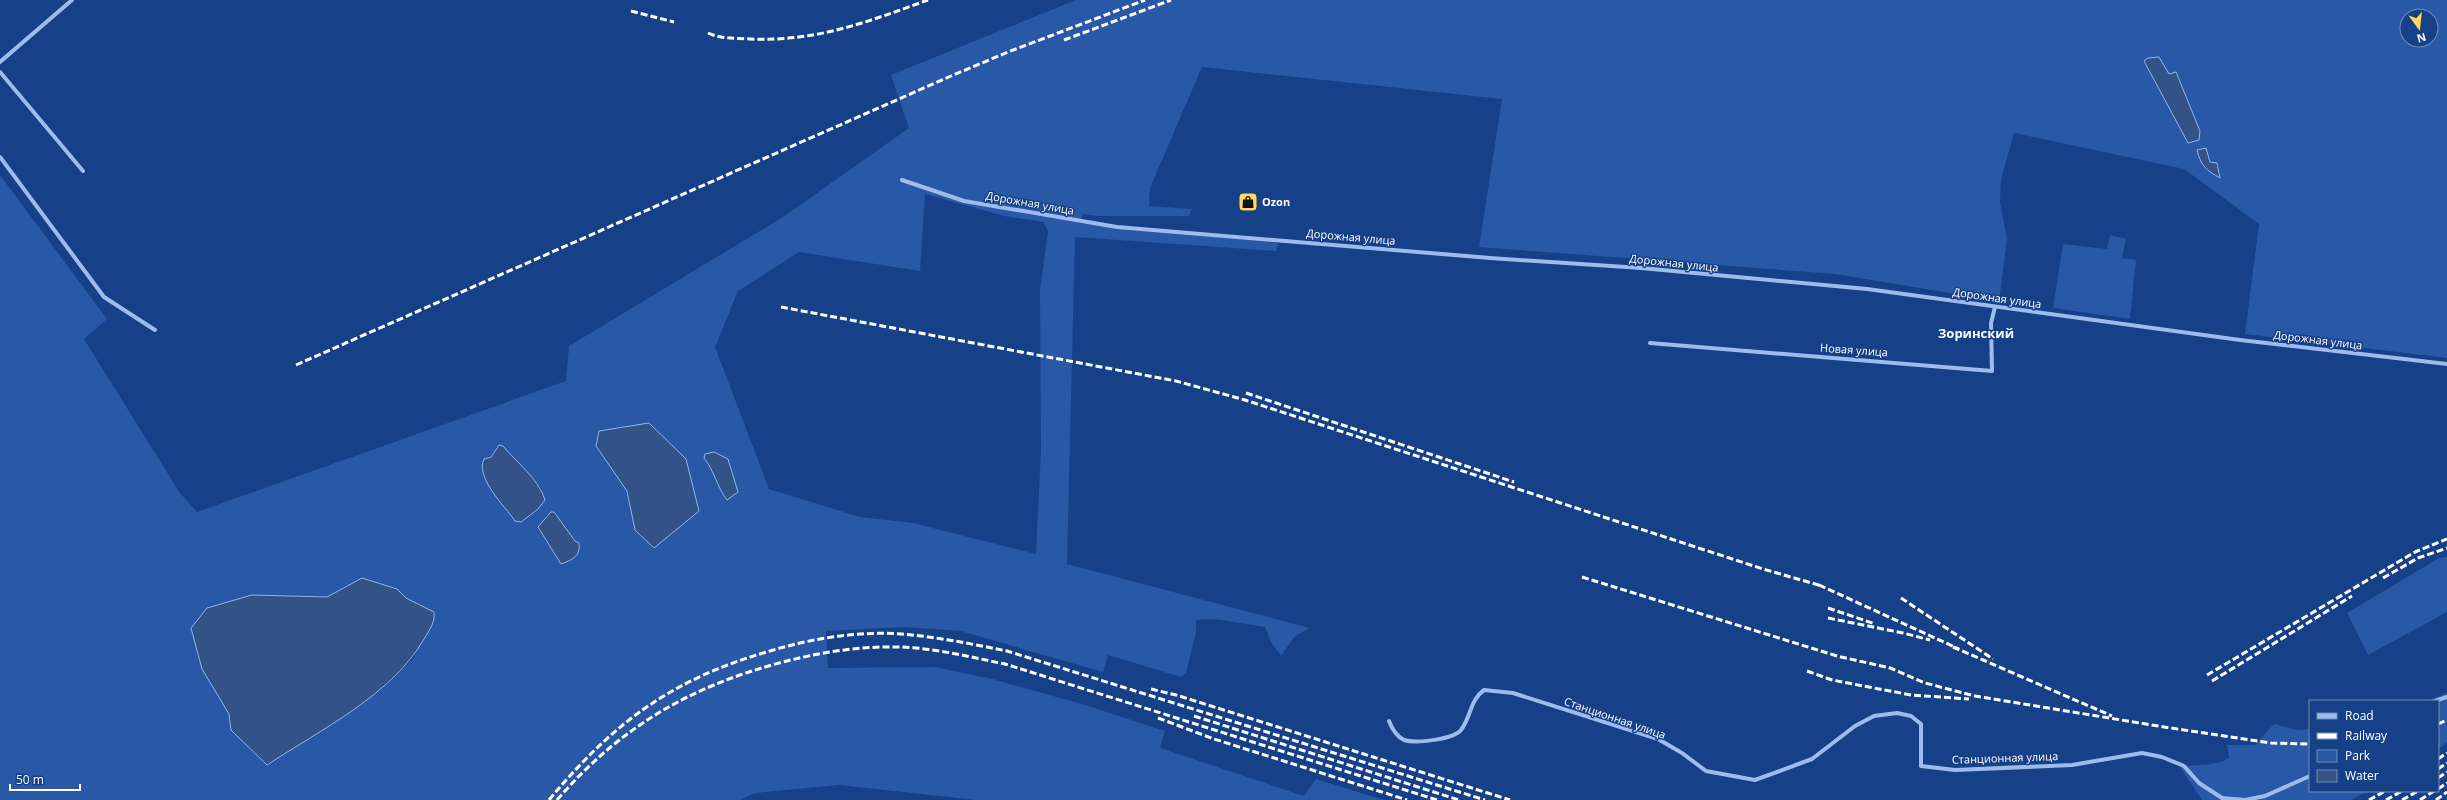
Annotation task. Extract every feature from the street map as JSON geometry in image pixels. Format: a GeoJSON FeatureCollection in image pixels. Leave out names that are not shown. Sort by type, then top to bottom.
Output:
{"type":"FeatureCollection","features":[{"type":"Feature","properties":{"kind":"street"},"geometry":{"type":"LineString","coordinates":[[0,62],[72,0]]}},
{"type":"Feature","properties":{"kind":"street"},"geometry":{"type":"LineString","coordinates":[[0,72],[83,171]]}},
{"type":"Feature","properties":{"kind":"street"},"geometry":{"type":"LineString","coordinates":[[0,157],[104,297],[155,330]]}},
{"type":"Feature","properties":{"kind":"street","name":"Дорожная улица"},"geometry":{"type":"LineString","coordinates":[[902,180],[964,201],[1117,226],[1484,258],[1641,268],[1867,289],[1995,307],[2447,364]]}},
{"type":"Feature","properties":{"kind":"street","name":"Новая улица"},"geometry":{"type":"LineString","coordinates":[[1650,343],[1992,371],[1991,323],[1995,307]]}},
{"type":"Feature","properties":{"kind":"street","name":"Станционная улица"},"geometry":{"type":"LineString","coordinates":[[1389,721],[1394,732],[1405,740],[1421,741],[1454,736],[1461,729],[1476,696],[1484,690],[1513,693],[1658,739],[1682,753],[1706,771],[1755,780],[1812,759],[1855,726],[1874,716],[1897,713],[1911,716],[1921,724],[1921,766],[1955,770],[2072,765],[2142,753],[2162,757],[2184,766],[2199,783],[2222,798],[2245,800],[2265,796],[2309,776]]}},
{"type":"Feature","properties":{"kind":"green space"},"geometry":{"type":"Polygon","coordinates":[[[1076,0],[2447,0],[2447,358],[2245,334],[2259,224],[2184,169],[2014,133],[2001,179],[2000,202],[2007,239],[1999,301],[1835,274],[1479,247],[1502,99],[1202,67],[1150,188],[1149,206],[1192,209],[1189,216],[1099,216],[1084,214],[1078,223],[1278,243],[1276,251],[1075,237],[1067,564],[1310,628],[1295,636],[1281,656],[1271,642],[1265,627],[1215,619],[1196,620],[1196,632],[1186,673],[1181,677],[1108,655],[1103,672],[961,631],[904,627],[826,631],[828,668],[935,667],[992,679],[1082,704],[1165,731],[1160,748],[1304,796],[1316,779],[1384,800],[976,800],[839,785],[755,793],[740,800],[0,800],[0,175],[107,319],[84,339],[180,493],[197,512],[566,381],[569,346],[783,217],[909,128],[891,75],[1076,0]],[[925,194],[920,271],[799,252],[738,291],[715,347],[769,489],[860,517],[913,523],[1036,554],[1041,451],[1040,290],[1048,231],[1043,222],[1004,216],[925,194]],[[503,446],[496,447],[495,453],[487,457],[515,521],[542,489],[503,446]],[[627,491],[635,530],[654,548],[627,491]],[[554,512],[551,513],[538,527],[561,564],[579,543],[575,541],[554,512]],[[362,578],[327,597],[252,595],[229,714],[231,730],[266,764],[382,689],[413,659],[434,612],[406,598],[397,589],[362,578]]]}},
{"type":"Feature","properties":{"kind":"green space"},"geometry":{"type":"Polygon","coordinates":[[[2110,235],[2126,239],[2122,258],[2136,260],[2130,319],[2053,308],[2063,244],[2107,249],[2110,235]]]}},
{"type":"Feature","properties":{"kind":"green space"},"geometry":{"type":"Polygon","coordinates":[[[2447,557],[2447,612],[2368,655],[2347,613],[2439,558],[2447,557]]]}},
{"type":"Feature","properties":{"kind":"green space"},"geometry":{"type":"Polygon","coordinates":[[[2447,693],[2447,743],[2439,748],[2439,700],[2429,700],[2447,693]]]}},
{"type":"Feature","properties":{"kind":"green space"},"geometry":{"type":"Polygon","coordinates":[[[2274,724],[2297,730],[2309,729],[2309,792],[2366,792],[2351,800],[2202,800],[2180,767],[2211,764],[2223,761],[2229,758],[2227,745],[2255,745],[2274,724]]]}},
{"type":"Feature","properties":{"kind":"water"},"geometry":{"type":"Polygon","coordinates":[[[2159,57],[2169,74],[2176,72],[2200,131],[2199,140],[2188,143],[2144,61],[2148,58],[2159,57]]]}},
{"type":"Feature","properties":{"kind":"water"},"geometry":{"type":"Polygon","coordinates":[[[2206,148],[2210,162],[2217,163],[2220,178],[2208,170],[2200,160],[2197,150],[2206,148]]]}},
{"type":"Feature","properties":{"kind":"water"},"geometry":{"type":"Polygon","coordinates":[[[649,423],[686,459],[699,511],[654,548],[635,530],[627,491],[596,446],[599,431],[649,423]]]}},
{"type":"Feature","properties":{"kind":"water"},"geometry":{"type":"Polygon","coordinates":[[[499,445],[503,446],[532,478],[542,492],[545,500],[538,509],[521,522],[515,521],[492,492],[484,475],[482,467],[484,459],[491,457],[499,445]]]}},
{"type":"Feature","properties":{"kind":"water"},"geometry":{"type":"Polygon","coordinates":[[[714,452],[728,459],[738,492],[727,500],[720,489],[711,468],[704,458],[705,454],[714,452]]]}},
{"type":"Feature","properties":{"kind":"water"},"geometry":{"type":"Polygon","coordinates":[[[551,512],[554,512],[575,541],[579,543],[579,551],[575,557],[561,564],[538,527],[551,512]]]}},
{"type":"Feature","properties":{"kind":"water"},"geometry":{"type":"Polygon","coordinates":[[[362,578],[397,589],[406,598],[434,612],[434,619],[430,629],[410,659],[374,694],[332,725],[267,765],[231,730],[229,714],[202,669],[191,628],[207,608],[252,595],[327,597],[362,578]]]}},
{"type":"Feature","properties":{"kind":"railway"},"geometry":{"type":"LineString","coordinates":[[708,33],[723,37],[750,39],[774,39],[819,34],[862,23],[928,0]]}},
{"type":"Feature","properties":{"kind":"railway"},"geometry":{"type":"LineString","coordinates":[[296,365],[951,76],[1008,52],[1145,0]]}},
{"type":"Feature","properties":{"kind":"railway"},"geometry":{"type":"LineString","coordinates":[[1064,40],[1171,0]]}},
{"type":"Feature","properties":{"kind":"railway"},"geometry":{"type":"LineString","coordinates":[[631,11],[674,22]]}},
{"type":"Feature","properties":{"kind":"railway"},"geometry":{"type":"LineString","coordinates":[[781,307],[1176,381],[1245,400],[1763,569],[1822,586]]}},
{"type":"Feature","properties":{"kind":"railway"},"geometry":{"type":"LineString","coordinates":[[1246,393],[1514,482]]}},
{"type":"Feature","properties":{"kind":"railway"},"geometry":{"type":"LineString","coordinates":[[2207,675],[2415,552],[2447,539]]}},
{"type":"Feature","properties":{"kind":"railway"},"geometry":{"type":"LineString","coordinates":[[2383,578],[2418,558],[2447,548]]}},
{"type":"Feature","properties":{"kind":"railway"},"geometry":{"type":"LineString","coordinates":[[1582,577],[1837,656],[1890,668],[1925,683],[1975,696],[2271,743],[2309,744]]}},
{"type":"Feature","properties":{"kind":"railway"},"geometry":{"type":"LineString","coordinates":[[1819,585],[1959,649]]}},
{"type":"Feature","properties":{"kind":"railway"},"geometry":{"type":"LineString","coordinates":[[2212,681],[2352,596]]}},
{"type":"Feature","properties":{"kind":"railway"},"geometry":{"type":"LineString","coordinates":[[1901,598],[1993,659]]}},
{"type":"Feature","properties":{"kind":"railway"},"geometry":{"type":"LineString","coordinates":[[1828,608],[1875,624]]}},
{"type":"Feature","properties":{"kind":"railway"},"geometry":{"type":"LineString","coordinates":[[1828,618],[1930,640]]}},
{"type":"Feature","properties":{"kind":"railway"},"geometry":{"type":"LineString","coordinates":[[549,800],[573,772],[622,726],[647,707],[674,690],[703,675],[735,662],[803,642],[836,636],[885,633],[928,637],[1007,651],[1485,800]]}},
{"type":"Feature","properties":{"kind":"railway"},"geometry":{"type":"LineString","coordinates":[[557,800],[581,774],[606,751],[632,731],[659,713],[718,683],[749,672],[812,655],[841,650],[885,647],[926,649],[1005,664],[1437,800]]}},
{"type":"Feature","properties":{"kind":"railway"},"geometry":{"type":"LineString","coordinates":[[1953,647],[2112,716]]}},
{"type":"Feature","properties":{"kind":"railway"},"geometry":{"type":"LineString","coordinates":[[1807,671],[1832,680],[1911,695],[1969,699]]}},
{"type":"Feature","properties":{"kind":"railway"},"geometry":{"type":"LineString","coordinates":[[1151,689],[1176,695],[1510,800]]}},
{"type":"Feature","properties":{"kind":"railway"},"geometry":{"type":"LineString","coordinates":[[1194,716],[1459,800]]}},
{"type":"Feature","properties":{"kind":"railway"},"geometry":{"type":"LineString","coordinates":[[1158,718],[1214,739],[1407,800]]}},
{"type":"Feature","properties":{"kind":"railway"},"geometry":{"type":"LineString","coordinates":[[2439,724],[2447,720]]}},
{"type":"Feature","properties":{"kind":"railway"},"geometry":{"type":"LineString","coordinates":[[2439,758],[2447,753]]}},
{"type":"Feature","properties":{"kind":"railway"},"geometry":{"type":"LineString","coordinates":[[2439,768],[2447,763]]}},
{"type":"Feature","properties":{"kind":"railway"},"geometry":{"type":"LineString","coordinates":[[2439,777],[2447,772]]}},
{"type":"Feature","properties":{"kind":"railway"},"geometry":{"type":"LineString","coordinates":[[2439,788],[2447,783]]}},
{"type":"Feature","properties":{"kind":"railway"},"geometry":{"type":"LineString","coordinates":[[2369,800],[2383,792]]}},
{"type":"Feature","properties":{"kind":"railway"},"geometry":{"type":"LineString","coordinates":[[2386,800],[2400,792]]}},
{"type":"Feature","properties":{"kind":"railway"},"geometry":{"type":"LineString","coordinates":[[2402,800],[2416,792]]}},
{"type":"Feature","properties":{"kind":"railway"},"geometry":{"type":"LineString","coordinates":[[2420,800],[2432,792]]}},
{"type":"Feature","properties":{"kind":"railway"},"geometry":{"type":"LineString","coordinates":[[2436,800],[2447,792]]}},
{"type":"Feature","properties":{"kind":"place","name":"Ozon"},"geometry":{"type":"Point","coordinates":[1248,202]}},
{"type":"Feature","properties":{"kind":"district","name":"Зоринский"},"geometry":{"type":"Point","coordinates":[1976,333]}}]}
